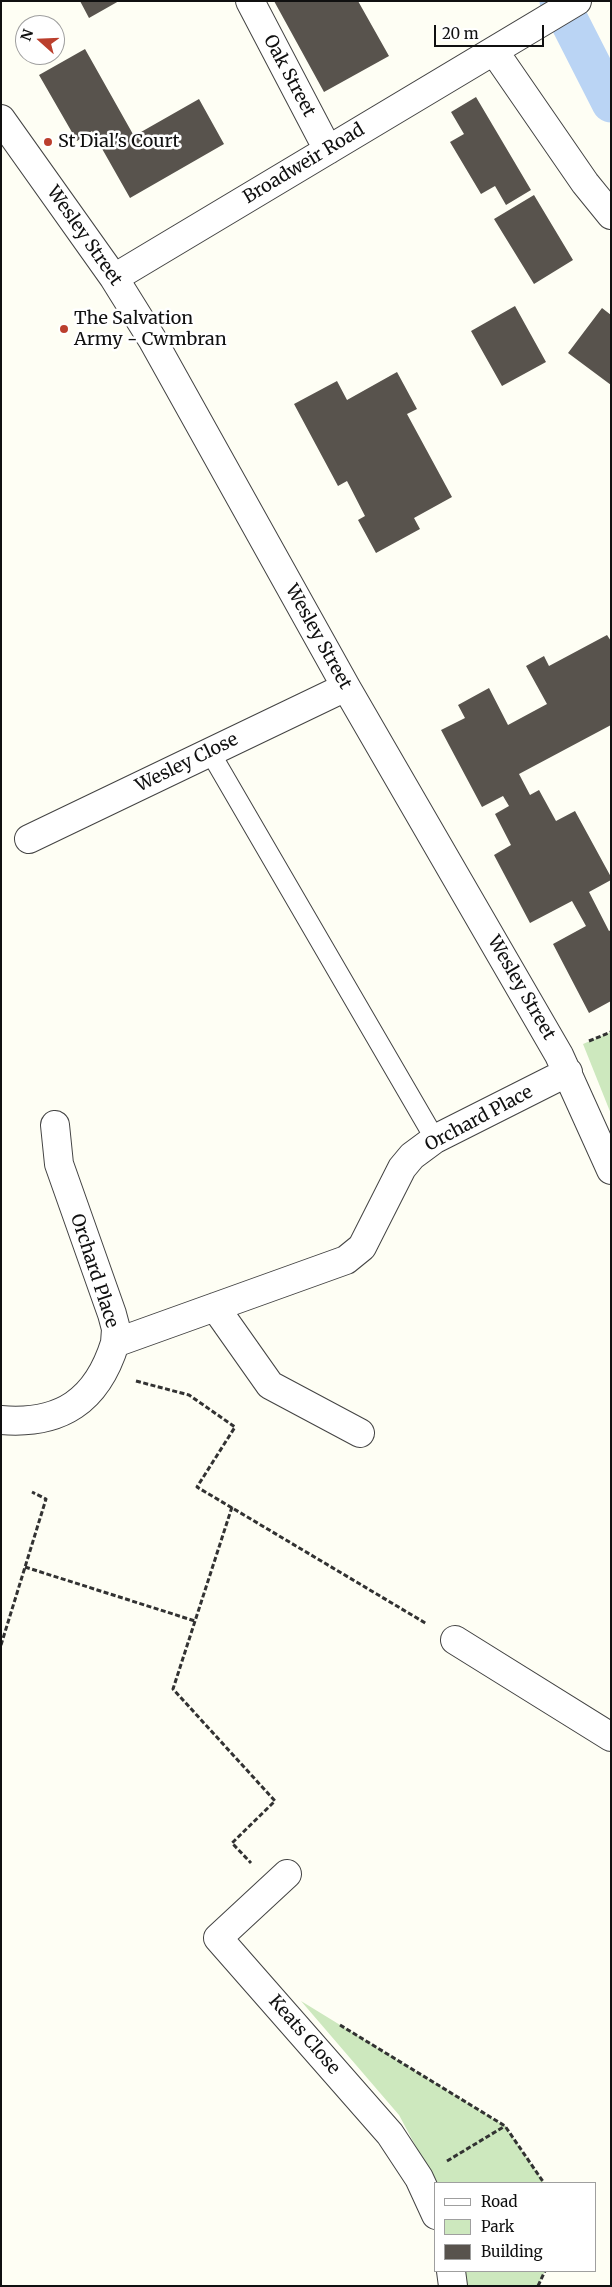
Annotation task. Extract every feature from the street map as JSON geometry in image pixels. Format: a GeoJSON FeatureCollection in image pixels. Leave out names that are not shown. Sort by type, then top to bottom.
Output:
{"type":"FeatureCollection","features":[{"type":"Feature","properties":{"kind":"street","name":"Oak Street"},"geometry":{"type":"LineString","coordinates":[[250,1],[328,150]]}},
{"type":"Feature","properties":{"kind":"street","name":"Broadweir Road"},"geometry":{"type":"LineString","coordinates":[[114,278],[576,1]]}},
{"type":"Feature","properties":{"kind":"street"},"geometry":{"type":"LineString","coordinates":[[494,51],[585,183],[611,215]]}},
{"type":"Feature","properties":{"kind":"street","name":"Wesley Street"},"geometry":{"type":"LineString","coordinates":[[1,119],[114,278],[152,339],[346,687],[568,1072],[611,1170]]}},
{"type":"Feature","properties":{"kind":"street","name":"Wesley Close"},"geometry":{"type":"LineString","coordinates":[[29,840],[346,687]]}},
{"type":"Feature","properties":{"kind":"street","name":"Orchard Place"},"geometry":{"type":"LineString","coordinates":[[55,1125],[59,1164],[112,1314],[116,1329],[115,1343],[346,1260],[362,1247],[402,1168],[412,1156],[436,1140],[568,1072]]}},
{"type":"Feature","properties":{"kind":"street"},"geometry":{"type":"LineString","coordinates":[[215,1308],[270,1385],[360,1434]]}},
{"type":"Feature","properties":{"kind":"street"},"geometry":{"type":"LineString","coordinates":[[1,1420],[30,1421],[64,1412],[80,1400],[104,1372],[115,1343]]}},
{"type":"Feature","properties":{"kind":"street"},"geometry":{"type":"LineString","coordinates":[[455,1640],[611,1737]]}},
{"type":"Feature","properties":{"kind":"street","name":"Keats Close"},"geometry":{"type":"LineString","coordinates":[[280,1881],[218,1938],[390,2134],[419,2178],[434,2211]]}},
{"type":"Feature","properties":{"kind":"street"},"geometry":{"type":"LineString","coordinates":[[451,2272],[453,2286]]}},
{"type":"Feature","properties":{"kind":"lane"},"geometry":{"type":"LineString","coordinates":[[210,752],[436,1140]]}},
{"type":"Feature","properties":{"kind":"path"},"geometry":{"type":"LineString","coordinates":[[104,1372],[189,1395],[235,1427],[197,1487],[455,1640]]}},
{"type":"Feature","properties":{"kind":"path"},"geometry":{"type":"LineString","coordinates":[[1,1645],[46,1499],[32,1492]]}},
{"type":"Feature","properties":{"kind":"path"},"geometry":{"type":"LineString","coordinates":[[232,1507],[173,1689],[274,1801],[232,1843],[280,1881]]}},
{"type":"Feature","properties":{"kind":"path"},"geometry":{"type":"LineString","coordinates":[[25,1567],[195,1621]]}},
{"type":"Feature","properties":{"kind":"path"},"geometry":{"type":"LineString","coordinates":[[335,2022],[505,2126],[543,2182]]}},
{"type":"Feature","properties":{"kind":"path"},"geometry":{"type":"LineString","coordinates":[[419,2178],[505,2126]]}},
{"type":"Feature","properties":{"kind":"path"},"geometry":{"type":"LineString","coordinates":[[538,2286],[545,2272]]}},
{"type":"Feature","properties":{"kind":"green space"},"geometry":{"type":"Polygon","coordinates":[[[611,1032],[611,1114],[583,1044],[611,1032]]]}},
{"type":"Feature","properties":{"kind":"green space"},"geometry":{"type":"Polygon","coordinates":[[[301,2001],[505,2126],[543,2182],[435,2182],[399,2115],[301,2001]]]}},
{"type":"Feature","properties":{"kind":"green space"},"geometry":{"type":"Polygon","coordinates":[[[461,2272],[545,2272],[538,2286],[463,2286],[461,2272]]]}},
{"type":"Feature","properties":{"kind":"building"},"geometry":{"type":"Polygon","coordinates":[[[80,1],[119,1],[89,18],[80,1]]]}},
{"type":"Feature","properties":{"kind":"building"},"geometry":{"type":"Polygon","coordinates":[[[274,1],[358,1],[389,56],[324,92],[274,1]]]}},
{"type":"Feature","properties":{"kind":"building"},"geometry":{"type":"Polygon","coordinates":[[[85,49],[134,136],[199,99],[224,144],[130,198],[92,131],[77,141],[39,75],[57,65],[65,65],[65,60],[85,49]]]}},
{"type":"Feature","properties":{"kind":"building"},"geometry":{"type":"Polygon","coordinates":[[[476,97],[531,190],[506,205],[495,186],[481,194],[450,142],[464,134],[451,112],[476,97]]]}},
{"type":"Feature","properties":{"kind":"building"},"geometry":{"type":"Polygon","coordinates":[[[534,195],[573,260],[534,284],[494,219],[534,195]]]}},
{"type":"Feature","properties":{"kind":"building"},"geometry":{"type":"Polygon","coordinates":[[[515,306],[546,362],[502,386],[471,331],[515,306]]]}},
{"type":"Feature","properties":{"kind":"building"},"geometry":{"type":"Polygon","coordinates":[[[602,308],[611,315],[611,385],[568,353],[602,308]]]}},
{"type":"Feature","properties":{"kind":"building"},"geometry":{"type":"Polygon","coordinates":[[[397,372],[417,409],[407,414],[452,497],[414,518],[420,529],[376,553],[358,520],[365,516],[347,481],[338,486],[294,404],[337,381],[347,400],[397,372]]]}},
{"type":"Feature","properties":{"kind":"building"},"geometry":{"type":"Polygon","coordinates":[[[607,635],[611,641],[611,725],[519,774],[530,795],[539,790],[556,821],[575,811],[611,877],[611,880],[589,892],[609,931],[611,930],[611,1001],[589,1013],[553,944],[586,926],[572,901],[530,923],[494,855],[511,845],[495,814],[509,806],[503,796],[482,807],[441,730],[465,718],[458,705],[489,688],[508,725],[547,704],[526,666],[544,656],[549,666],[607,635]]]}},
{"type":"Feature","properties":{"kind":"waterway"},"geometry":{"type":"LineString","coordinates":[[559,1],[611,103]]}},
{"type":"Feature","properties":{"kind":"place","name":"St Dial's Court"},"geometry":{"type":"Point","coordinates":[48,142]}},
{"type":"Feature","properties":{"kind":"place","name":"The Salvation Army - Cwmbran"},"geometry":{"type":"Point","coordinates":[64,329]}}]}
